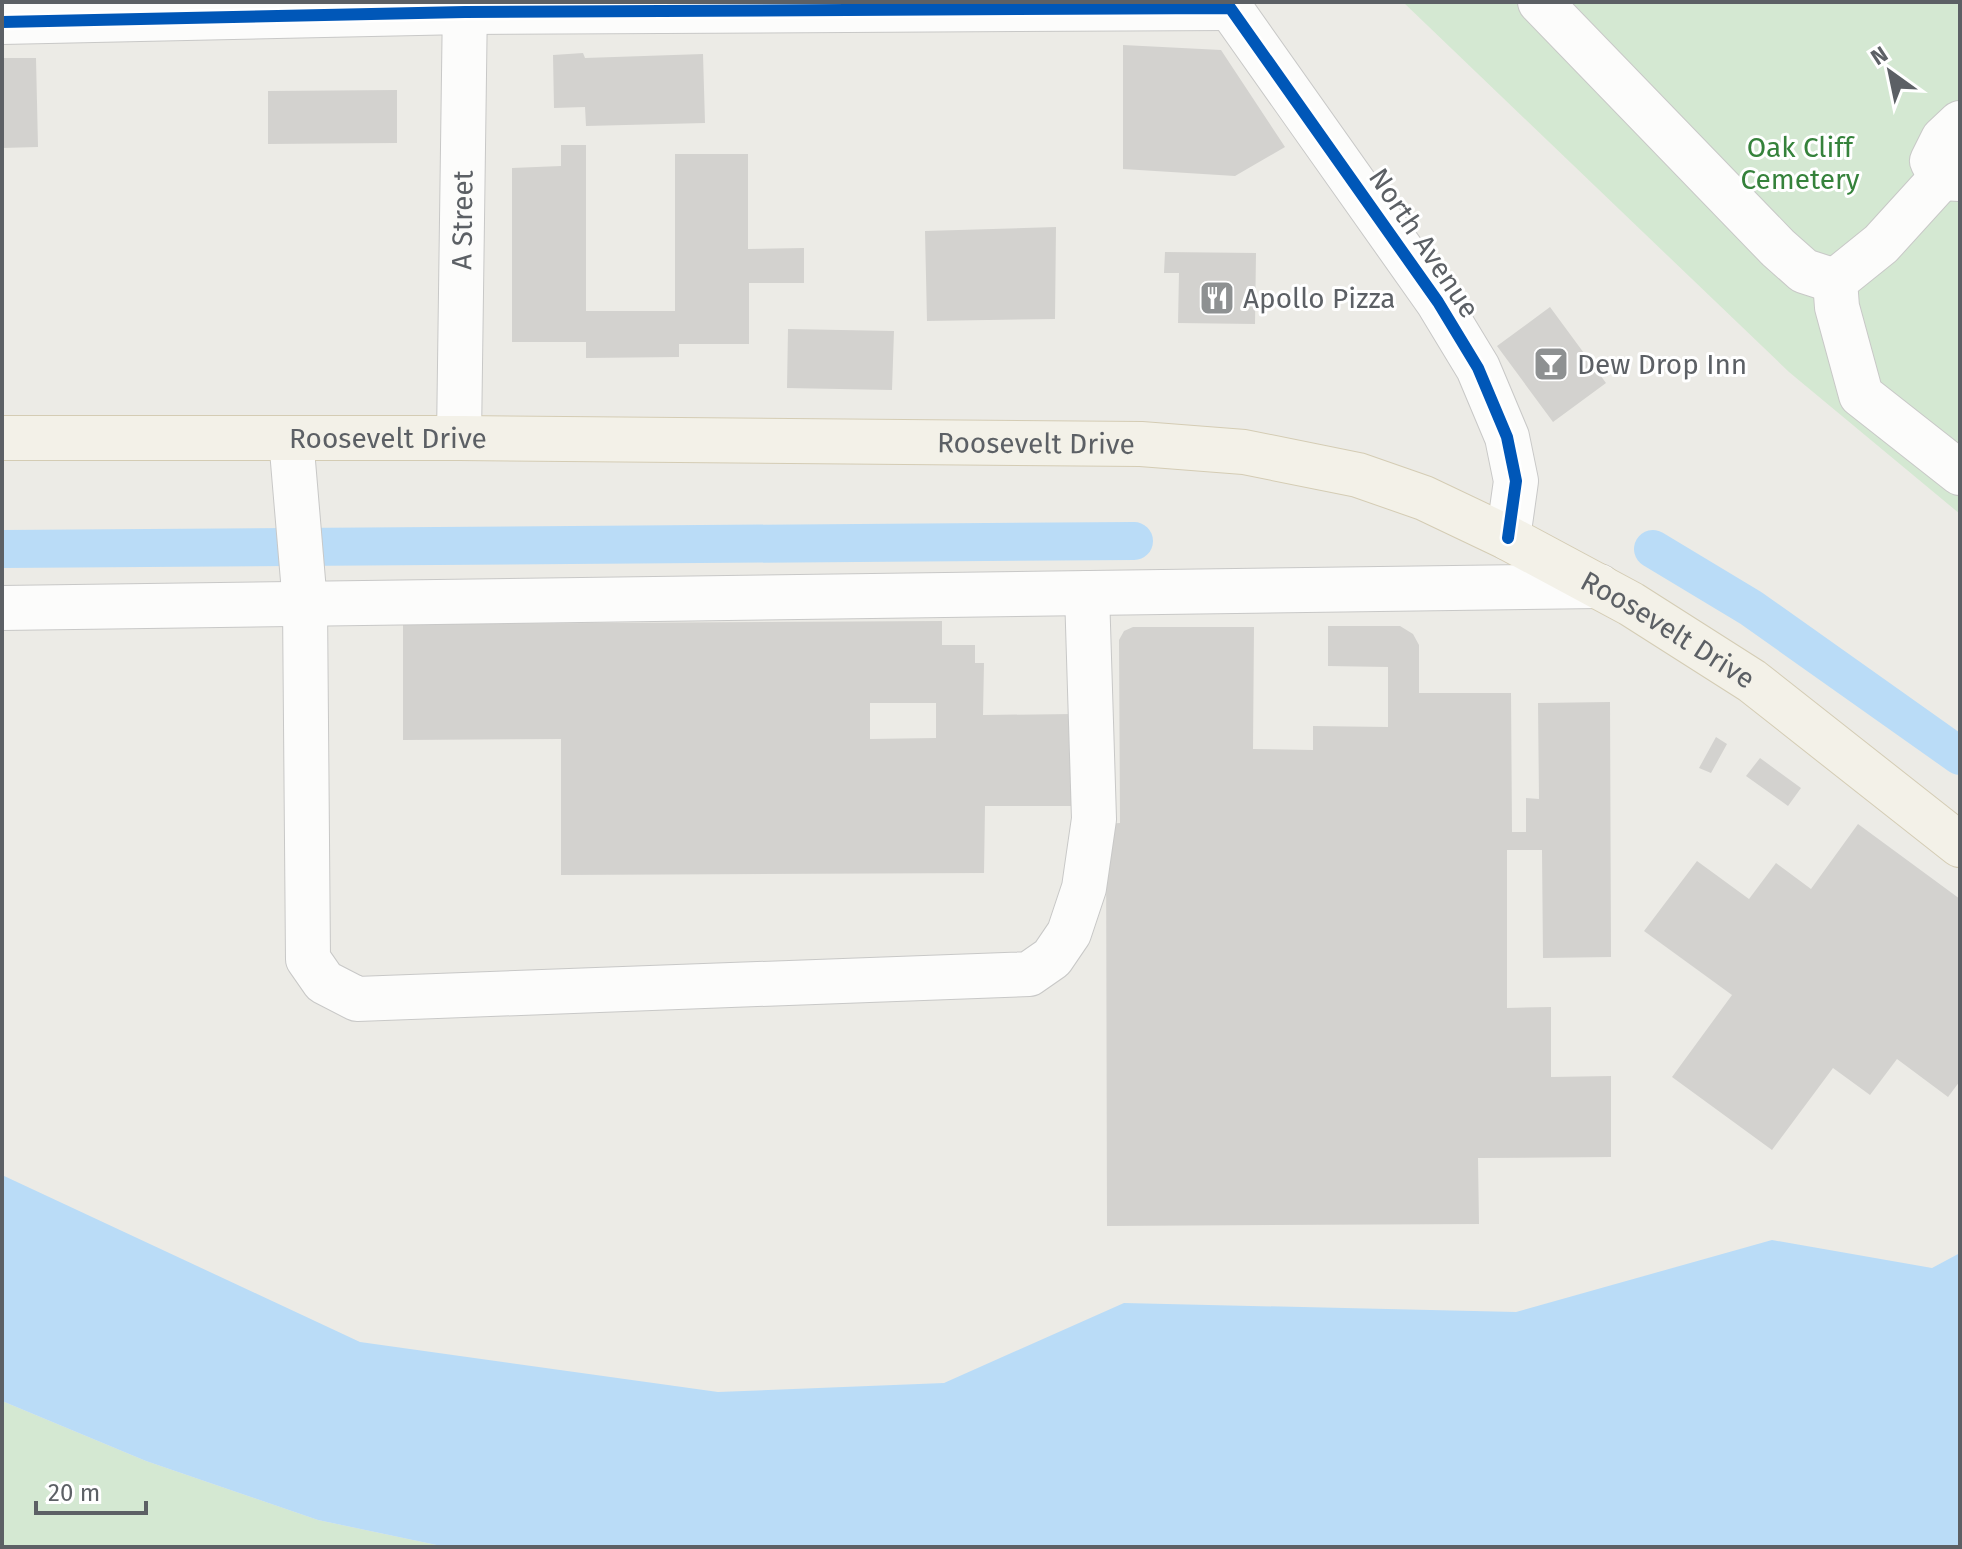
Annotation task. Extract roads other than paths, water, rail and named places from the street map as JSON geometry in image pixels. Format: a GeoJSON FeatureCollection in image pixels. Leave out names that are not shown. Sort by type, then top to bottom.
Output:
{"type":"FeatureCollection","features":[{"type":"Feature","properties":{"kind":"main road","name":"Roosevelt Drive"},"geometry":{"type":"LineString","coordinates":[[2,438],[292,458],[459,438],[1141,444],[1244,452],[1358,475],[1424,498],[1599,586],[1752,681],[1960,845]]}},
{"type":"Feature","properties":{"kind":"street"},"geometry":{"type":"LineString","coordinates":[[1540,2],[1778,248],[1804,271],[1835,281]]}},
{"type":"Feature","properties":{"kind":"street"},"geometry":{"type":"LineString","coordinates":[[2,22],[465,7],[1228,5]]}},
{"type":"Feature","properties":{"kind":"street","name":"North Avenue"},"geometry":{"type":"LineString","coordinates":[[1228,5],[1438,302],[1478,368],[1507,437],[1516,481],[1508,538]]}},
{"type":"Feature","properties":{"kind":"street","name":"A Street"},"geometry":{"type":"LineString","coordinates":[[459,438],[465,7]]}},
{"type":"Feature","properties":{"kind":"street"},"geometry":{"type":"LineString","coordinates":[[1835,281],[1881,244],[1951,179],[1932,161],[1943,139],[1960,123]]}},
{"type":"Feature","properties":{"kind":"street"},"geometry":{"type":"LineString","coordinates":[[1835,281],[1840,320],[1861,395],[1960,473]]}},
{"type":"Feature","properties":{"kind":"street"},"geometry":{"type":"LineString","coordinates":[[292,458],[304,593],[308,959],[324,982],[357,999],[1029,974],[1052,958],[1069,933],[1084,888],[1094,819],[1087,593]]}},
{"type":"Feature","properties":{"kind":"street"},"geometry":{"type":"LineString","coordinates":[[2,608],[304,593],[1087,593],[1599,586]]}},
{"type":"Feature","properties":{"kind":"water"},"geometry":{"type":"Polygon","coordinates":[[[2,1175],[360,1342],[718,1392],[944,1383],[1124,1303],[1516,1312],[1772,1240],[1932,1268],[1960,1253],[1960,1547],[446,1547],[318,1520],[146,1461],[2,1401],[2,1175]]]}},
{"type":"Feature","properties":{"kind":"waterway"},"geometry":{"type":"LineString","coordinates":[[2,549],[1134,541]]}},
{"type":"Feature","properties":{"kind":"waterway"},"geometry":{"type":"LineString","coordinates":[[1653,549],[1751,608],[1960,756]]}},
{"type":"Feature","properties":{"kind":"place","name":"Apollo Pizza"},"geometry":{"type":"Point","coordinates":[1217,298]}},
{"type":"Feature","properties":{"kind":"place","name":"Dew Drop Inn"},"geometry":{"type":"Point","coordinates":[1551,364]}},
{"type":"Feature","properties":{"kind":"park label","name":"Oak Cliff Cemetery"},"geometry":{"type":"Point","coordinates":[1800,163]}}]}
